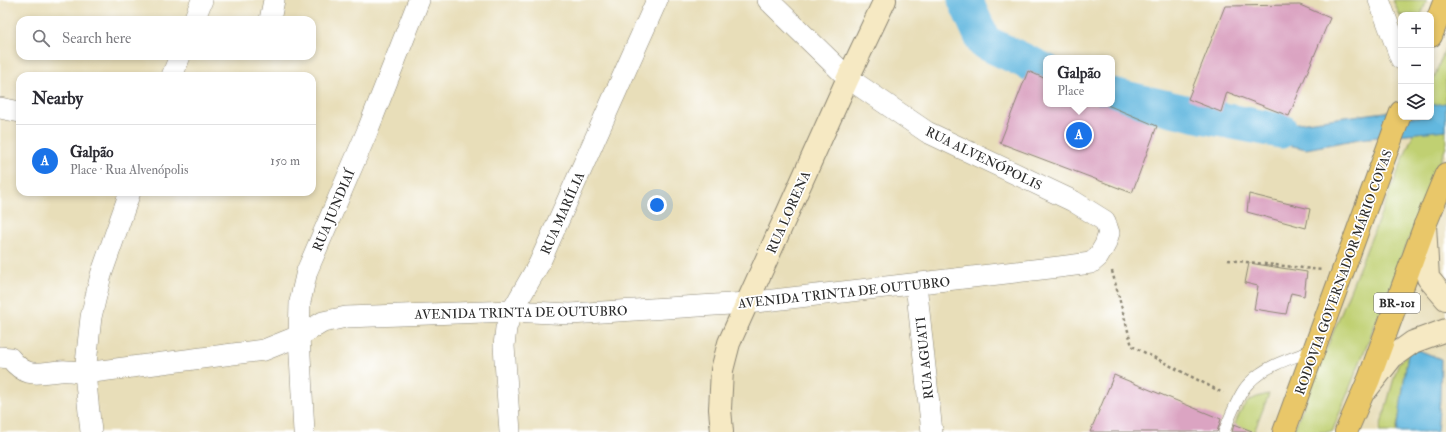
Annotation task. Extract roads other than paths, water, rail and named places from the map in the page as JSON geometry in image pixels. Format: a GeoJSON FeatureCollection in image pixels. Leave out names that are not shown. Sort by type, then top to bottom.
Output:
{"type":"FeatureCollection","features":[{"type":"Feature","properties":{"kind":"highway"},"geometry":{"type":"LineString","coordinates":[[1434,28],[1445,0]]}},
{"type":"Feature","properties":{"kind":"highway","name":"RODOVIA GOVERNADOR MÁRIO COVAS"},"geometry":{"type":"LineString","coordinates":[[1284,432],[1398,120]]}},
{"type":"Feature","properties":{"kind":"highway","name":"BR-101"},"geometry":{"type":"LineString","coordinates":[[1346,432],[1369,379],[1425,225],[1446,174]]}},
{"type":"Feature","properties":{"kind":"street"},"geometry":{"type":"LineString","coordinates":[[196,16],[202,0]]}},
{"type":"Feature","properties":{"kind":"street"},"geometry":{"type":"LineString","coordinates":[[271,16],[274,0]]}},
{"type":"Feature","properties":{"kind":"street","name":"RUA JUNDIAÍ"},"geometry":{"type":"LineString","coordinates":[[304,432],[299,336],[300,302],[307,271],[367,132],[420,0]]}},
{"type":"Feature","properties":{"kind":"street","name":"RUA MARÍLIA"},"geometry":{"type":"LineString","coordinates":[[510,432],[504,346],[506,328],[512,311],[539,264],[657,0]]}},
{"type":"Feature","properties":{"kind":"street","name":"RUA ALVENÓPOLIS"},"geometry":{"type":"LineString","coordinates":[[768,0],[848,78],[927,132],[1073,201],[1096,214],[1106,221],[1107,239]]}},
{"type":"Feature","properties":{"kind":"street","name":"RUA LORENA"},"geometry":{"type":"LineString","coordinates":[[722,432],[720,409],[722,370],[729,343],[884,0]]}},
{"type":"Feature","properties":{"kind":"street"},"geometry":{"type":"LineString","coordinates":[[1379,0],[1398,51]]}},
{"type":"Feature","properties":{"kind":"street"},"geometry":{"type":"LineString","coordinates":[[174,72],[178,60]]}},
{"type":"Feature","properties":{"kind":"street"},"geometry":{"type":"LineString","coordinates":[[0,108],[16,111]]}},
{"type":"Feature","properties":{"kind":"street"},"geometry":{"type":"LineString","coordinates":[[91,432],[85,373],[91,317],[100,274],[129,196]]}},
{"type":"Feature","properties":{"kind":"street"},"geometry":{"type":"LineString","coordinates":[[1425,225],[1428,278],[1446,299]]}},
{"type":"Feature","properties":{"kind":"street","name":"AVENIDA TRINTA DE OUTUBRO"},"geometry":{"type":"LineString","coordinates":[[0,357],[10,358],[17,367],[30,374],[61,370],[85,373],[264,350],[299,336],[323,322],[346,317],[512,311],[570,314],[747,303],[1091,262],[1098,257],[1107,239]]}},
{"type":"Feature","properties":{"kind":"street","name":"RUA AGUATI"},"geometry":{"type":"LineString","coordinates":[[916,284],[932,432]]}},
{"type":"Feature","properties":{"kind":"street"},"geometry":{"type":"LineString","coordinates":[[1361,396],[1392,357],[1413,342],[1441,332]]}},
{"type":"Feature","properties":{"kind":"lane"},"geometry":{"type":"LineString","coordinates":[[1224,432],[1230,414],[1248,383],[1270,367],[1315,349]]}},
{"type":"Feature","properties":{"kind":"water"},"geometry":{"type":"Polygon","coordinates":[[[1446,103],[1446,130],[1359,139],[1306,149],[1230,132],[1238,116],[1290,124],[1398,110],[1398,120],[1434,120],[1434,105],[1446,103]]]}},
{"type":"Feature","properties":{"kind":"water"},"geometry":{"type":"Polygon","coordinates":[[[1411,347],[1441,359],[1440,400],[1437,432],[1397,432],[1408,352],[1411,347]]]}},
{"type":"Feature","properties":{"kind":"waterway"},"geometry":{"type":"LineString","coordinates":[[965,0],[984,42],[1043,70]]}},
{"type":"Feature","properties":{"kind":"waterway"},"geometry":{"type":"LineString","coordinates":[[1115,96],[1202,116],[1281,131]]}},
{"type":"Feature","properties":{"kind":"place","name":"Galpão"},"geometry":{"type":"Point","coordinates":[1079,135]}}]}
